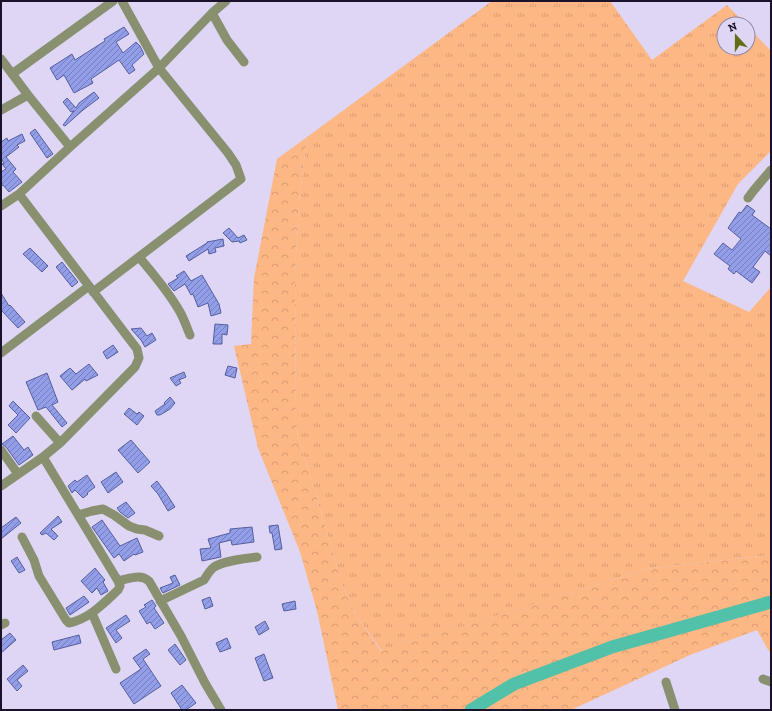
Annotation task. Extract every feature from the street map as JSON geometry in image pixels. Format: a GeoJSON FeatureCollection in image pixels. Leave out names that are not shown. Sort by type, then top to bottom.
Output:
{"type":"FeatureCollection","features":[{"type":"Feature","properties":{"kind":"street"},"geometry":{"type":"LineString","coordinates":[[12,74],[113,1]]}},
{"type":"Feature","properties":{"kind":"street"},"geometry":{"type":"LineString","coordinates":[[2,350],[139,257],[241,179],[236,165],[228,153],[159,68],[122,1]]}},
{"type":"Feature","properties":{"kind":"street"},"geometry":{"type":"LineString","coordinates":[[1,206],[19,194],[159,68],[212,13],[226,1]]}},
{"type":"Feature","properties":{"kind":"street"},"geometry":{"type":"LineString","coordinates":[[212,13],[227,40],[244,62]]}},
{"type":"Feature","properties":{"kind":"street"},"geometry":{"type":"LineString","coordinates":[[1,60],[70,147]]}},
{"type":"Feature","properties":{"kind":"street"},"geometry":{"type":"LineString","coordinates":[[1,110],[28,95]]}},
{"type":"Feature","properties":{"kind":"street"},"geometry":{"type":"LineString","coordinates":[[748,198],[771,170]]}},
{"type":"Feature","properties":{"kind":"street"},"geometry":{"type":"LineString","coordinates":[[1,486],[43,457],[60,443],[135,367],[139,358],[137,349],[19,194]]}},
{"type":"Feature","properties":{"kind":"street"},"geometry":{"type":"LineString","coordinates":[[139,257],[164,286],[172,298],[181,313],[190,335]]}},
{"type":"Feature","properties":{"kind":"street"},"geometry":{"type":"LineString","coordinates":[[36,416],[60,443]]}},
{"type":"Feature","properties":{"kind":"street"},"geometry":{"type":"LineString","coordinates":[[1,450],[18,474]]}},
{"type":"Feature","properties":{"kind":"street"},"geometry":{"type":"LineString","coordinates":[[22,537],[34,560],[40,576],[69,623],[92,613],[118,590],[120,586],[118,581],[43,457]]}},
{"type":"Feature","properties":{"kind":"street"},"geometry":{"type":"LineString","coordinates":[[78,515],[103,509],[129,526],[145,530],[159,536]]}},
{"type":"Feature","properties":{"kind":"street"},"geometry":{"type":"LineString","coordinates":[[160,601],[204,580],[213,568],[228,562],[257,557]]}},
{"type":"Feature","properties":{"kind":"street"},"geometry":{"type":"LineString","coordinates":[[118,581],[139,577],[149,581],[221,710]]}},
{"type":"Feature","properties":{"kind":"street"},"geometry":{"type":"LineString","coordinates":[[92,613],[116,669]]}},
{"type":"Feature","properties":{"kind":"street"},"geometry":{"type":"LineString","coordinates":[[666,682],[676,710]]}},
{"type":"Feature","properties":{"kind":"green space"},"geometry":{"type":"Polygon","coordinates":[[[492,1],[610,1],[652,60],[727,5],[737,16],[716,16],[716,56],[756,56],[756,35],[771,51],[771,151],[738,184],[683,281],[749,312],[771,287],[771,555],[652,568],[382,651],[357,617],[345,592],[296,429],[295,275],[299,203],[307,137],[492,1]]]}},
{"type":"Feature","properties":{"kind":"green space"},"geometry":{"type":"Polygon","coordinates":[[[307,137],[299,203],[295,275],[296,429],[345,592],[357,617],[381,651],[652,568],[771,555],[771,655],[757,630],[690,655],[571,710],[338,710],[317,611],[300,552],[258,448],[234,346],[251,344],[254,278],[277,159],[307,137]]]}},
{"type":"Feature","properties":{"kind":"building"},"geometry":{"type":"Polygon","coordinates":[[[124,27],[129,34],[116,42],[123,53],[136,42],[144,54],[132,65],[135,70],[129,74],[119,60],[91,79],[93,83],[74,93],[64,75],[57,80],[50,68],[72,54],[75,60],[105,41],[104,39],[124,27]]]}},
{"type":"Feature","properties":{"kind":"building"},"geometry":{"type":"Polygon","coordinates":[[[94,92],[99,98],[65,126],[63,125],[74,111],[71,112],[63,102],[67,98],[76,108],[79,103],[94,92]]]}},
{"type":"Feature","properties":{"kind":"building"},"geometry":{"type":"Polygon","coordinates":[[[35,129],[53,154],[47,158],[30,133],[35,129]]]}},
{"type":"Feature","properties":{"kind":"building"},"geometry":{"type":"Polygon","coordinates":[[[22,134],[25,141],[17,145],[19,147],[6,157],[16,169],[13,172],[22,182],[9,192],[3,185],[1,186],[1,172],[6,169],[2,164],[4,163],[2,160],[1,161],[1,142],[7,138],[8,141],[22,134]]]}},
{"type":"Feature","properties":{"kind":"building"},"geometry":{"type":"Polygon","coordinates":[[[747,205],[755,211],[752,215],[771,229],[771,256],[765,251],[753,267],[760,272],[752,283],[736,271],[734,274],[728,269],[730,266],[714,254],[723,243],[732,250],[741,239],[728,228],[739,212],[741,213],[747,205]]]}},
{"type":"Feature","properties":{"kind":"building"},"geometry":{"type":"Polygon","coordinates":[[[229,228],[238,238],[244,235],[247,240],[240,243],[239,241],[232,242],[223,233],[229,228]]]}},
{"type":"Feature","properties":{"kind":"building"},"geometry":{"type":"Polygon","coordinates":[[[223,239],[224,246],[215,248],[216,252],[209,254],[208,249],[189,261],[186,256],[207,242],[223,239]]]}},
{"type":"Feature","properties":{"kind":"building"},"geometry":{"type":"Polygon","coordinates":[[[30,248],[48,266],[42,272],[23,254],[30,248]]]}},
{"type":"Feature","properties":{"kind":"building"},"geometry":{"type":"Polygon","coordinates":[[[62,262],[78,282],[72,287],[56,267],[62,262]]]}},
{"type":"Feature","properties":{"kind":"building"},"geometry":{"type":"Polygon","coordinates":[[[184,271],[191,281],[202,275],[219,304],[221,313],[211,316],[208,303],[198,307],[193,294],[191,295],[185,284],[174,291],[168,284],[178,278],[176,276],[184,271]]]}},
{"type":"Feature","properties":{"kind":"building"},"geometry":{"type":"Polygon","coordinates":[[[1,293],[9,306],[10,305],[25,322],[18,328],[1,310],[1,293]]]}},
{"type":"Feature","properties":{"kind":"building"},"geometry":{"type":"Polygon","coordinates":[[[215,324],[228,325],[227,335],[222,334],[222,344],[213,344],[215,324]]]}},
{"type":"Feature","properties":{"kind":"building"},"geometry":{"type":"Polygon","coordinates":[[[141,328],[147,336],[152,333],[156,340],[145,347],[131,329],[141,328]]]}},
{"type":"Feature","properties":{"kind":"building"},"geometry":{"type":"Polygon","coordinates":[[[113,345],[118,352],[107,359],[103,352],[113,345]]]}},
{"type":"Feature","properties":{"kind":"building"},"geometry":{"type":"Polygon","coordinates":[[[89,364],[98,375],[86,381],[85,379],[72,390],[60,376],[70,368],[76,374],[89,364]]]}},
{"type":"Feature","properties":{"kind":"building"},"geometry":{"type":"Polygon","coordinates":[[[228,366],[237,368],[235,378],[225,375],[228,366]]]}},
{"type":"Feature","properties":{"kind":"building"},"geometry":{"type":"Polygon","coordinates":[[[184,372],[186,377],[179,380],[181,383],[176,386],[170,378],[184,372]]]}},
{"type":"Feature","properties":{"kind":"building"},"geometry":{"type":"Polygon","coordinates":[[[47,373],[58,402],[52,405],[67,423],[62,427],[46,407],[38,410],[26,382],[47,373]]]}},
{"type":"Feature","properties":{"kind":"building"},"geometry":{"type":"Polygon","coordinates":[[[170,397],[175,403],[170,409],[160,415],[157,415],[155,411],[165,404],[164,403],[170,397]]]}},
{"type":"Feature","properties":{"kind":"building"},"geometry":{"type":"Polygon","coordinates":[[[13,401],[30,418],[16,433],[8,425],[18,415],[9,406],[13,401]]]}},
{"type":"Feature","properties":{"kind":"building"},"geometry":{"type":"Polygon","coordinates":[[[129,408],[137,414],[139,412],[144,416],[137,425],[124,414],[129,408]]]}},
{"type":"Feature","properties":{"kind":"building"},"geometry":{"type":"Polygon","coordinates":[[[13,436],[24,450],[28,447],[33,455],[19,465],[6,447],[2,444],[13,436]]]}},
{"type":"Feature","properties":{"kind":"building"},"geometry":{"type":"Polygon","coordinates":[[[131,440],[150,462],[138,473],[118,450],[131,440]]]}},
{"type":"Feature","properties":{"kind":"building"},"geometry":{"type":"Polygon","coordinates":[[[116,472],[123,482],[108,493],[101,482],[116,472]]]}},
{"type":"Feature","properties":{"kind":"building"},"geometry":{"type":"Polygon","coordinates":[[[87,475],[95,487],[83,498],[75,490],[72,493],[68,486],[75,480],[77,482],[87,475]]]}},
{"type":"Feature","properties":{"kind":"building"},"geometry":{"type":"Polygon","coordinates":[[[157,481],[175,507],[168,511],[158,494],[151,486],[157,481]]]}},
{"type":"Feature","properties":{"kind":"building"},"geometry":{"type":"Polygon","coordinates":[[[126,502],[135,513],[128,518],[117,508],[126,502]]]}},
{"type":"Feature","properties":{"kind":"building"},"geometry":{"type":"Polygon","coordinates":[[[58,516],[62,522],[51,529],[58,536],[54,540],[46,533],[42,535],[40,533],[58,516]]]}},
{"type":"Feature","properties":{"kind":"building"},"geometry":{"type":"Polygon","coordinates":[[[16,517],[21,523],[1,539],[1,528],[16,517]]]}},
{"type":"Feature","properties":{"kind":"building"},"geometry":{"type":"Polygon","coordinates":[[[102,520],[120,546],[137,538],[143,552],[134,554],[124,561],[119,554],[114,558],[92,527],[102,520]]]}},
{"type":"Feature","properties":{"kind":"building"},"geometry":{"type":"Polygon","coordinates":[[[278,525],[282,549],[275,550],[272,533],[270,533],[269,526],[278,525]]]}},
{"type":"Feature","properties":{"kind":"building"},"geometry":{"type":"Polygon","coordinates":[[[252,527],[254,542],[232,545],[231,540],[219,543],[221,557],[202,561],[200,549],[211,548],[208,539],[230,533],[230,529],[252,527]]]}},
{"type":"Feature","properties":{"kind":"building"},"geometry":{"type":"Polygon","coordinates":[[[17,557],[25,570],[19,573],[11,561],[17,557]]]}},
{"type":"Feature","properties":{"kind":"building"},"geometry":{"type":"Polygon","coordinates":[[[95,568],[105,580],[103,582],[108,591],[101,595],[97,588],[92,593],[81,581],[95,568]]]}},
{"type":"Feature","properties":{"kind":"building"},"geometry":{"type":"Polygon","coordinates":[[[175,575],[180,585],[163,593],[160,588],[173,583],[170,577],[175,575]]]}},
{"type":"Feature","properties":{"kind":"building"},"geometry":{"type":"Polygon","coordinates":[[[84,596],[89,602],[70,615],[66,608],[84,596]]]}},
{"type":"Feature","properties":{"kind":"building"},"geometry":{"type":"Polygon","coordinates":[[[210,597],[213,606],[205,609],[202,600],[210,597]]]}},
{"type":"Feature","properties":{"kind":"building"},"geometry":{"type":"Polygon","coordinates":[[[152,600],[156,606],[154,608],[164,623],[155,629],[150,622],[147,624],[139,611],[146,607],[144,605],[152,600]]]}},
{"type":"Feature","properties":{"kind":"building"},"geometry":{"type":"Polygon","coordinates":[[[295,601],[296,609],[284,611],[282,604],[295,601]]]}},
{"type":"Feature","properties":{"kind":"building"},"geometry":{"type":"Polygon","coordinates":[[[126,615],[130,621],[116,630],[122,638],[116,643],[106,628],[126,615]]]}},
{"type":"Feature","properties":{"kind":"building"},"geometry":{"type":"Polygon","coordinates":[[[265,621],[269,629],[259,635],[255,627],[265,621]]]}},
{"type":"Feature","properties":{"kind":"building"},"geometry":{"type":"Polygon","coordinates":[[[10,633],[16,640],[1,653],[1,640],[10,633]]]}},
{"type":"Feature","properties":{"kind":"building"},"geometry":{"type":"Polygon","coordinates":[[[79,635],[81,643],[54,650],[52,642],[79,635]]]}},
{"type":"Feature","properties":{"kind":"building"},"geometry":{"type":"Polygon","coordinates":[[[227,638],[231,648],[220,652],[216,643],[227,638]]]}},
{"type":"Feature","properties":{"kind":"building"},"geometry":{"type":"Polygon","coordinates":[[[175,644],[186,660],[180,665],[168,650],[175,644]]]}},
{"type":"Feature","properties":{"kind":"building"},"geometry":{"type":"Polygon","coordinates":[[[146,649],[150,654],[143,659],[161,686],[134,704],[120,683],[141,669],[133,658],[146,649]]]}},
{"type":"Feature","properties":{"kind":"building"},"geometry":{"type":"Polygon","coordinates":[[[264,654],[273,678],[264,681],[255,658],[264,654]]]}},
{"type":"Feature","properties":{"kind":"building"},"geometry":{"type":"Polygon","coordinates":[[[23,665],[28,671],[17,680],[22,686],[17,691],[7,679],[23,665]]]}},
{"type":"Feature","properties":{"kind":"building"},"geometry":{"type":"Polygon","coordinates":[[[182,685],[196,703],[186,710],[182,710],[171,693],[182,685]]]}},
{"type":"Feature","properties":{"kind":"waterway"},"geometry":{"type":"LineString","coordinates":[[471,710],[514,684],[612,647],[771,602]]}}]}
